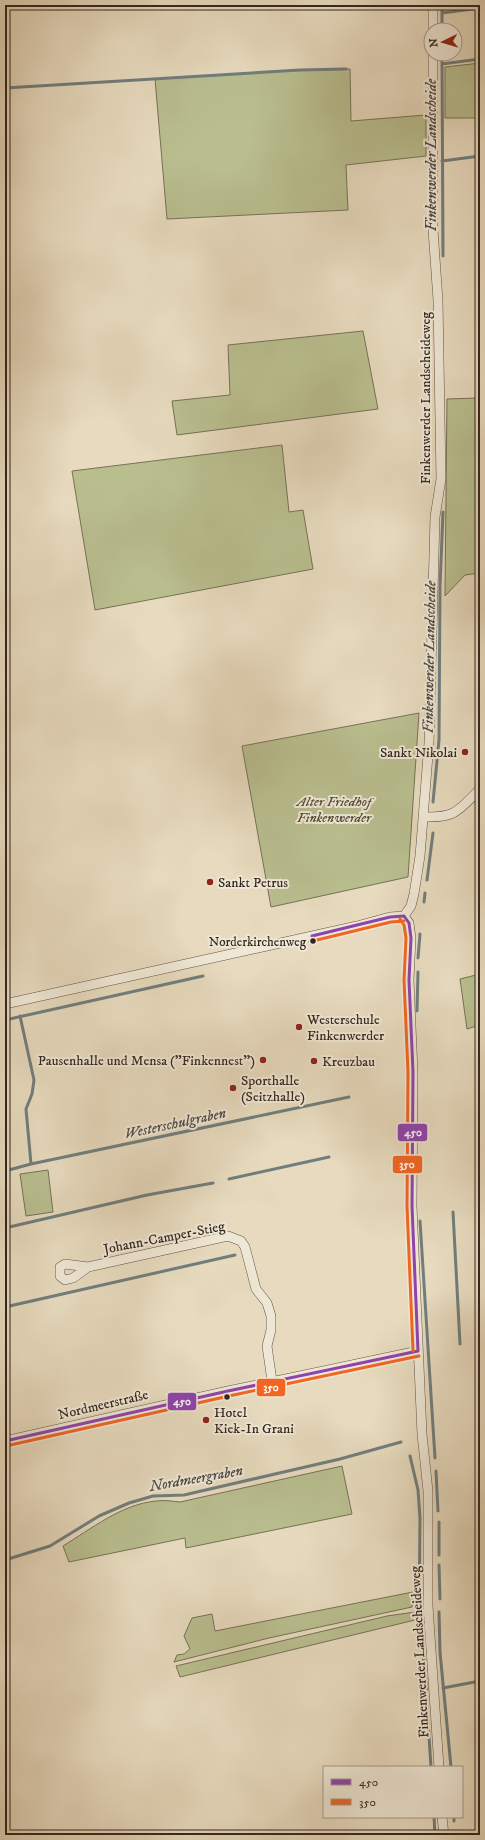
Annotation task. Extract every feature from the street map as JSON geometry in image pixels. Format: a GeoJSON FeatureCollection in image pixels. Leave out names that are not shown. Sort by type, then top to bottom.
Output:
{"type":"FeatureCollection","features":[{"type":"Feature","properties":{"kind":"street"},"geometry":{"type":"LineString","coordinates":[[433,5],[433,22]]}},
{"type":"Feature","properties":{"kind":"street","name":"Finkenwerder Landscheideweg"},"geometry":{"type":"LineString","coordinates":[[433,62],[434,230],[438,300],[441,479],[435,517],[428,743],[423,817],[414,894],[411,906],[404,916],[409,923],[411,938],[409,980],[413,1072],[412,1206],[422,1434],[428,1491],[428,1606],[439,1766]]}},
{"type":"Feature","properties":{"kind":"street"},"geometry":{"type":"LineString","coordinates":[[423,817],[442,817],[453,814],[460,810],[480,789]]}},
{"type":"Feature","properties":{"kind":"street"},"geometry":{"type":"LineString","coordinates":[[5,1004],[357,926],[390,917],[404,916]]}},
{"type":"Feature","properties":{"kind":"street","name":"Johann-Camper-Stieg"},"geometry":{"type":"LineString","coordinates":[[88,1267],[224,1237],[236,1237],[245,1247],[256,1289],[267,1303],[271,1316],[271,1330],[267,1346],[272,1381]]}},
{"type":"Feature","properties":{"kind":"street","name":"Nordmeerstraße"},"geometry":{"type":"LineString","coordinates":[[5,1441],[272,1381],[418,1351]]}},
{"type":"Feature","properties":{"kind":"street"},"geometry":{"type":"LineString","coordinates":[[442,1818],[444,1835]]}},
{"type":"Feature","properties":{"kind":"green space"},"geometry":{"type":"Polygon","coordinates":[[[480,63],[480,118],[445,118],[445,67],[480,63]]]}},
{"type":"Feature","properties":{"kind":"green space"},"geometry":{"type":"Polygon","coordinates":[[[350,69],[351,121],[426,115],[426,156],[346,165],[348,210],[167,219],[155,79],[300,70],[350,69]]]}},
{"type":"Feature","properties":{"kind":"green space"},"geometry":{"type":"Polygon","coordinates":[[[477,322],[480,322],[480,573],[465,575],[445,596],[447,399],[476,398],[477,322]]]}},
{"type":"Feature","properties":{"kind":"green space"},"geometry":{"type":"Polygon","coordinates":[[[363,331],[378,409],[177,435],[172,401],[230,395],[228,345],[363,331]]]}},
{"type":"Feature","properties":{"kind":"green space"},"geometry":{"type":"Polygon","coordinates":[[[282,445],[289,512],[303,510],[313,569],[95,610],[72,471],[282,445]]]}},
{"type":"Feature","properties":{"kind":"green space","name":"Alter Friedhof Finkenwerder"},"geometry":{"type":"Polygon","coordinates":[[[419,713],[408,877],[271,907],[242,746],[419,713]]]}},
{"type":"Feature","properties":{"kind":"green space"},"geometry":{"type":"Polygon","coordinates":[[[480,974],[480,1025],[467,1029],[460,979],[480,974]]]}},
{"type":"Feature","properties":{"kind":"green space"},"geometry":{"type":"Polygon","coordinates":[[[48,1170],[53,1212],[26,1216],[20,1174],[48,1170]]]}},
{"type":"Feature","properties":{"kind":"green space"},"geometry":{"type":"Polygon","coordinates":[[[342,1466],[352,1514],[186,1548],[185,1538],[69,1562],[63,1546],[107,1518],[143,1503],[156,1501],[180,1502],[342,1466]]]}},
{"type":"Feature","properties":{"kind":"green space"},"geometry":{"type":"Polygon","coordinates":[[[413,1592],[412,1607],[269,1638],[174,1662],[177,1655],[184,1654],[190,1649],[184,1636],[192,1618],[212,1614],[215,1631],[413,1592]]]}},
{"type":"Feature","properties":{"kind":"green space"},"geometry":{"type":"Polygon","coordinates":[[[415,1612],[415,1620],[180,1677],[176,1666],[387,1616],[415,1612]]]}},
{"type":"Feature","properties":{"kind":"waterway","name":"Finkenwerder Landscheide"},"geometry":{"type":"LineString","coordinates":[[442,5],[442,22]]}},
{"type":"Feature","properties":{"kind":"waterway"},"geometry":{"type":"LineString","coordinates":[[442,13],[480,8]]}},
{"type":"Feature","properties":{"kind":"waterway"},"geometry":{"type":"LineString","coordinates":[[442,64],[480,59]]}},
{"type":"Feature","properties":{"kind":"waterway","name":"Finkenwerder Landscheide"},"geometry":{"type":"LineString","coordinates":[[442,62],[443,256]]}},
{"type":"Feature","properties":{"kind":"waterway"},"geometry":{"type":"LineString","coordinates":[[5,88],[300,70],[346,69]]}},
{"type":"Feature","properties":{"kind":"waterway"},"geometry":{"type":"LineString","coordinates":[[442,161],[480,156]]}},
{"type":"Feature","properties":{"kind":"waterway","name":"Finkenwerder Landscheide"},"geometry":{"type":"LineString","coordinates":[[433,802],[439,740],[440,587],[443,512]]}},
{"type":"Feature","properties":{"kind":"waterway","name":"Finkenwerder Landscheide"},"geometry":{"type":"LineString","coordinates":[[427,880],[433,833]]}},
{"type":"Feature","properties":{"kind":"waterway","name":"Finkenwerder Landscheide"},"geometry":{"type":"LineString","coordinates":[[424,902],[425,893]]}},
{"type":"Feature","properties":{"kind":"waterway","name":"Finkenwerder Landscheide"},"geometry":{"type":"LineString","coordinates":[[418,958],[420,934]]}},
{"type":"Feature","properties":{"kind":"waterway","name":"Finkenwerder Landscheide"},"geometry":{"type":"LineString","coordinates":[[417,1011],[418,972]]}},
{"type":"Feature","properties":{"kind":"waterway"},"geometry":{"type":"LineString","coordinates":[[5,1020],[203,976]]}},
{"type":"Feature","properties":{"kind":"waterway"},"geometry":{"type":"LineString","coordinates":[[20,1016],[34,1080],[32,1094],[26,1109],[31,1164]]}},
{"type":"Feature","properties":{"kind":"waterway","name":"Westerschulgraben"},"geometry":{"type":"LineString","coordinates":[[5,1171],[31,1164],[349,1097]]}},
{"type":"Feature","properties":{"kind":"waterway"},"geometry":{"type":"LineString","coordinates":[[229,1179],[329,1157]]}},
{"type":"Feature","properties":{"kind":"waterway"},"geometry":{"type":"LineString","coordinates":[[5,1228],[147,1195],[213,1183]]}},
{"type":"Feature","properties":{"kind":"waterway"},"geometry":{"type":"LineString","coordinates":[[5,1190],[8,1210],[5,1227]]}},
{"type":"Feature","properties":{"kind":"waterway"},"geometry":{"type":"LineString","coordinates":[[453,1212],[460,1344]]}},
{"type":"Feature","properties":{"kind":"waterway","name":"Finkenwerder Landscheide"},"geometry":{"type":"LineString","coordinates":[[420,1221],[435,1458]]}},
{"type":"Feature","properties":{"kind":"waterway"},"geometry":{"type":"LineString","coordinates":[[5,1307],[235,1255]]}},
{"type":"Feature","properties":{"kind":"waterway","name":"Nordmeergraben"},"geometry":{"type":"LineString","coordinates":[[5,1560],[50,1546],[99,1516],[129,1503],[153,1496],[184,1495],[340,1459],[401,1442]]}},
{"type":"Feature","properties":{"kind":"waterway"},"geometry":{"type":"LineString","coordinates":[[410,1456],[418,1490],[420,1518],[419,1619],[427,1689]]}},
{"type":"Feature","properties":{"kind":"waterway"},"geometry":{"type":"LineString","coordinates":[[436,1471],[438,1511]]}},
{"type":"Feature","properties":{"kind":"waterway"},"geometry":{"type":"LineString","coordinates":[[439,1522],[439,1555]]}},
{"type":"Feature","properties":{"kind":"waterway"},"geometry":{"type":"LineString","coordinates":[[439,1565],[440,1599]]}},
{"type":"Feature","properties":{"kind":"waterway"},"geometry":{"type":"LineString","coordinates":[[439,1612],[440,1652],[451,1766]]}},
{"type":"Feature","properties":{"kind":"waterway"},"geometry":{"type":"LineString","coordinates":[[443,1688],[480,1681]]}},
{"type":"Feature","properties":{"kind":"waterway"},"geometry":{"type":"LineString","coordinates":[[427,1706],[431,1766]]}},
{"type":"Feature","properties":{"kind":"waterway"},"geometry":{"type":"LineString","coordinates":[[434,1818],[435,1835]]}},
{"type":"Feature","properties":{"kind":"transit line","name":"450"},"geometry":{"type":"LineString","coordinates":[[404,916],[409,923],[411,938],[409,980],[413,1072],[412,1206],[418,1351]]}},
{"type":"Feature","properties":{"kind":"transit line","name":"450"},"geometry":{"type":"LineString","coordinates":[[312,936],[390,917],[404,916]]}},
{"type":"Feature","properties":{"kind":"transit line","name":"350"},"geometry":{"type":"LineString","coordinates":[[400,919],[404,925],[406,938],[404,980],[408,1072],[407,1206],[413,1351]]}},
{"type":"Feature","properties":{"kind":"transit line","name":"350"},"geometry":{"type":"LineString","coordinates":[[313,941],[391,922],[404,921]]}},
{"type":"Feature","properties":{"kind":"transit line","name":"450"},"geometry":{"type":"LineString","coordinates":[[5,1441],[228,1391],[418,1351]]}},
{"type":"Feature","properties":{"kind":"transit line","name":"350"},"geometry":{"type":"LineString","coordinates":[[6,1446],[229,1396],[419,1356]]}},
{"type":"Feature","properties":{"kind":"place","name":"Sankt Nikolai"},"geometry":{"type":"Point","coordinates":[465,752]}},
{"type":"Feature","properties":{"kind":"place","name":"Sankt Petrus"},"geometry":{"type":"Point","coordinates":[210,882]}},
{"type":"Feature","properties":{"kind":"place","name":"Norderkirchenweg"},"geometry":{"type":"Point","coordinates":[313,941]}},
{"type":"Feature","properties":{"kind":"place","name":"Westerschule Finkenwerder"},"geometry":{"type":"Point","coordinates":[299,1027]}},
{"type":"Feature","properties":{"kind":"place","name":"Pausenhalle und Mensa (\"Finkennest\")"},"geometry":{"type":"Point","coordinates":[263,1060]}},
{"type":"Feature","properties":{"kind":"place","name":"Kreuzbau"},"geometry":{"type":"Point","coordinates":[314,1061]}},
{"type":"Feature","properties":{"kind":"place","name":"Sporthalle (Seitzhalle)"},"geometry":{"type":"Point","coordinates":[233,1088]}},
{"type":"Feature","properties":{"kind":"place","name":"Hotel Kiek-In Grani"},"geometry":{"type":"Point","coordinates":[206,1420]}}]}
